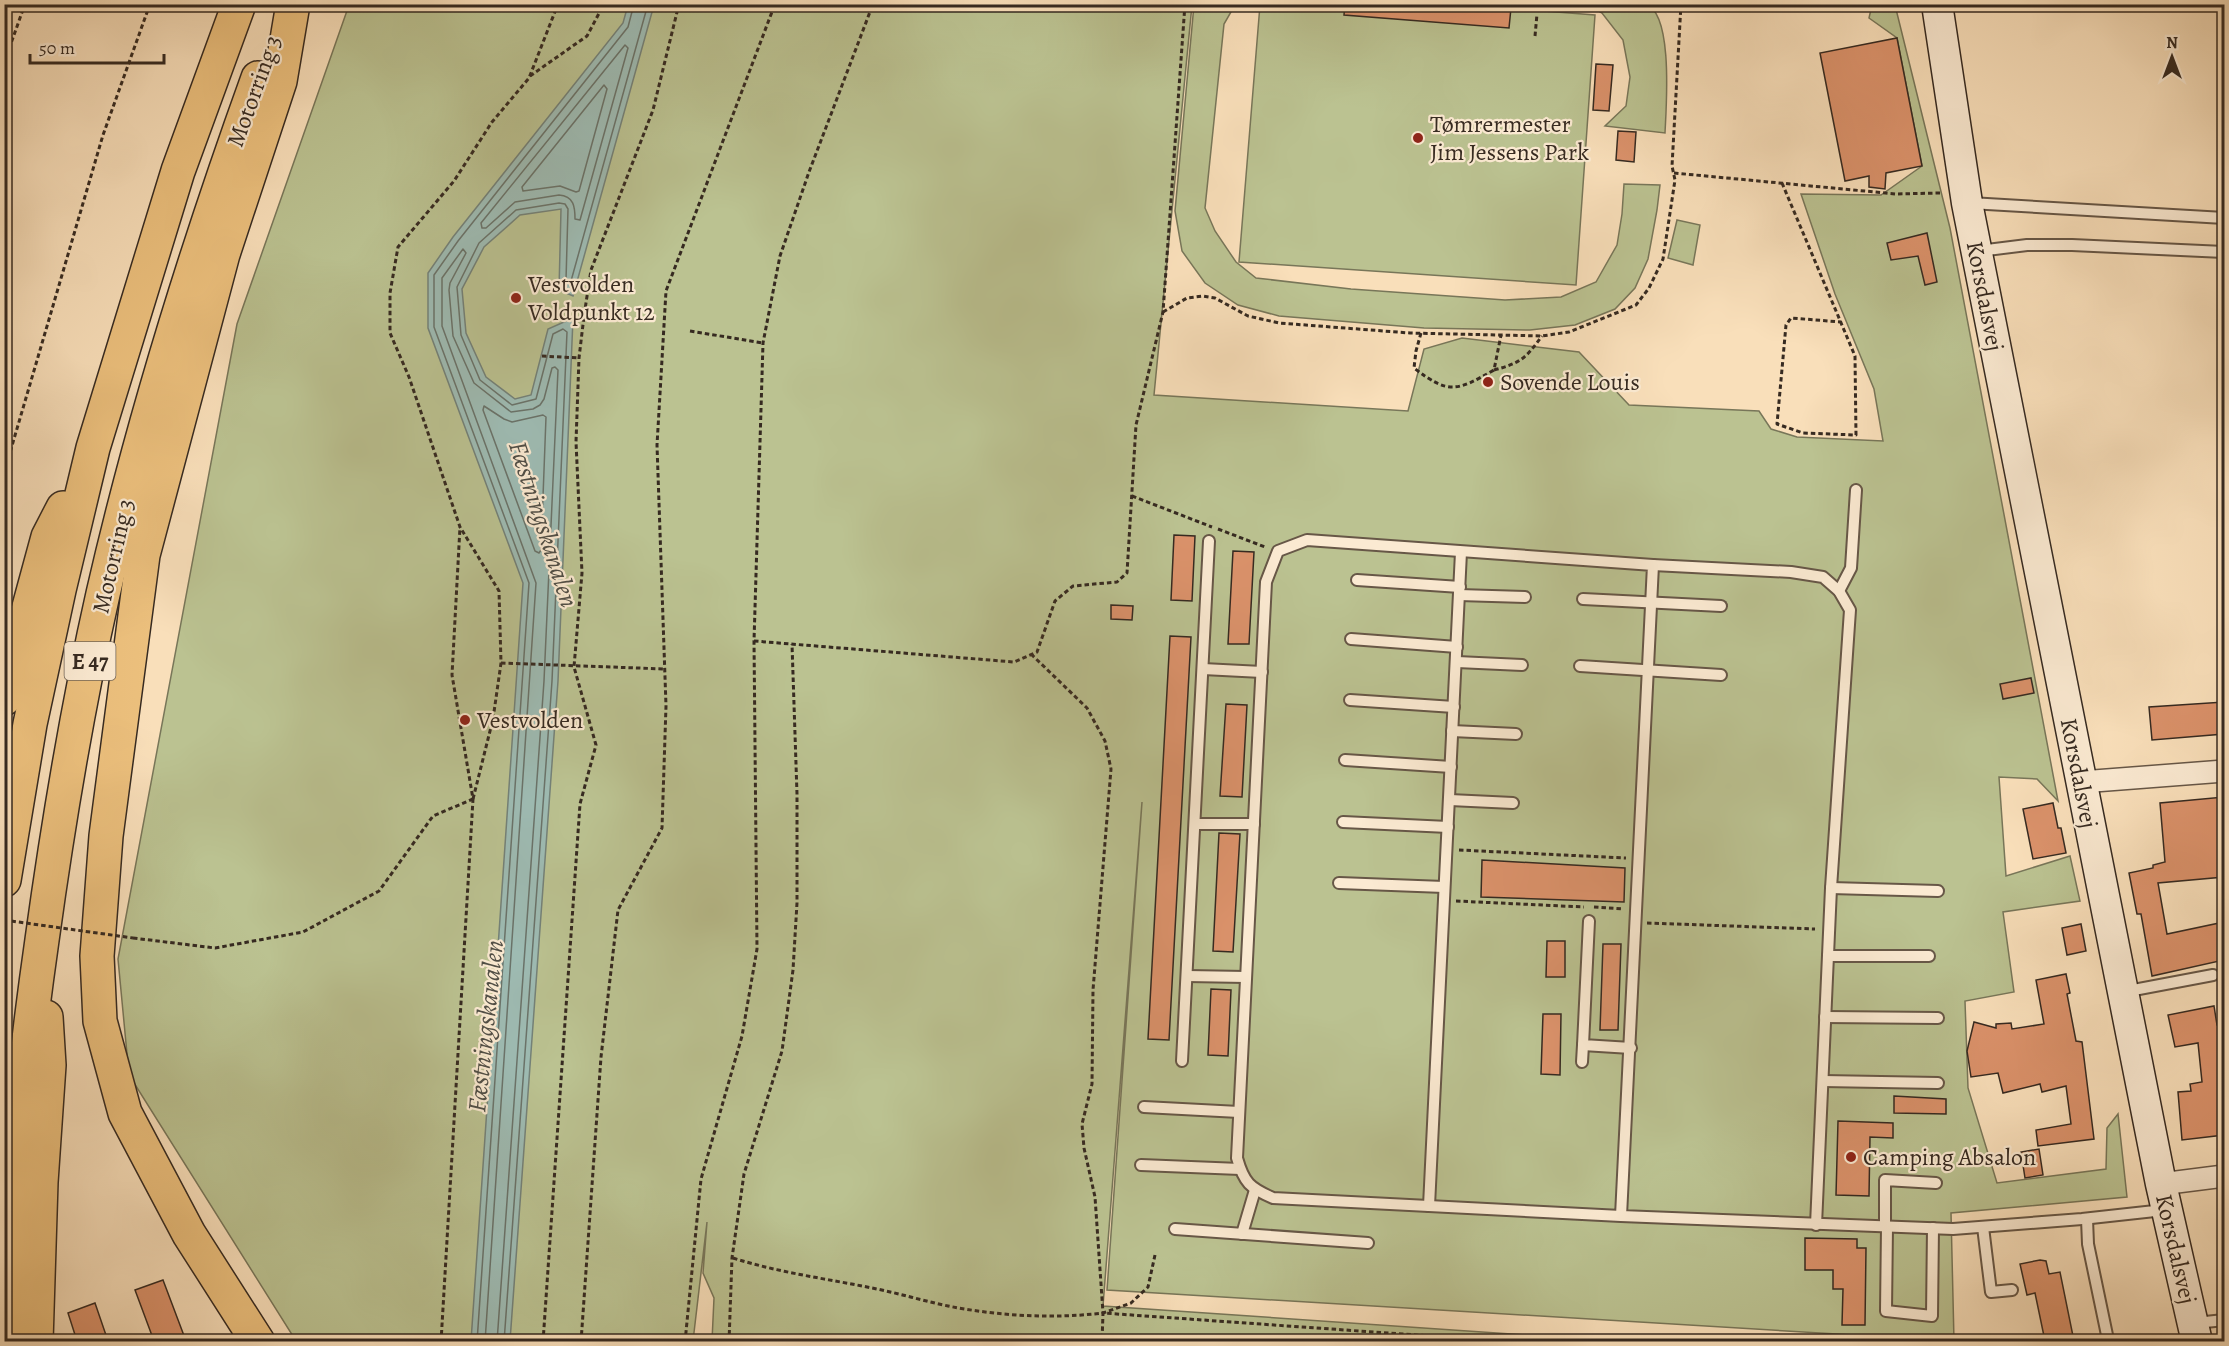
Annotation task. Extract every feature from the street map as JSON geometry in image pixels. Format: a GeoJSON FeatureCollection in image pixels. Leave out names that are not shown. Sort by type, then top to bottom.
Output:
{"type":"FeatureCollection","features":[{"type":"Feature","properties":{"kind":"highway","name":"Motorring 3"},"geometry":{"type":"LineString","coordinates":[[4,880],[30,724],[93,448],[178,171],[239,4]]}},
{"type":"Feature","properties":{"kind":"highway","name":"Motorring 3"},"geometry":{"type":"LineString","coordinates":[[6,1341],[14,1183],[27,1043],[59,818],[103,596],[136,460],[218,190],[287,4]]}},
{"type":"Feature","properties":{"kind":"highway"},"geometry":{"type":"LineString","coordinates":[[258,1341],[189,1234],[125,1113],[100,1022],[97,956],[106,836],[143,555],[223,254],[280,81],[293,4]]}},
{"type":"Feature","properties":{"kind":"highway"},"geometry":{"type":"LineString","coordinates":[[4,699],[48,537],[93,448]]}},
{"type":"Feature","properties":{"kind":"highway"},"geometry":{"type":"LineString","coordinates":[[36,1341],[40,1182],[49,1065],[42,938]]}},
{"type":"Feature","properties":{"kind":"street","name":"Korsdalsvej"},"geometry":{"type":"LineString","coordinates":[[1918,4],[1949,147],[1965,198]]}},
{"type":"Feature","properties":{"kind":"street","name":"Korsdalsvej"},"geometry":{"type":"LineString","coordinates":[[1937,4],[1965,198],[2164,1197],[2195,1333]]}},
{"type":"Feature","properties":{"kind":"street"},"geometry":{"type":"LineString","coordinates":[[2081,782],[2224,771]]}},
{"type":"Feature","properties":{"kind":"street"},"geometry":{"type":"LineString","coordinates":[[2164,1197],[2224,1176]]}},
{"type":"Feature","properties":{"kind":"lane"},"geometry":{"type":"LineString","coordinates":[[1965,198],[2224,218]]}},
{"type":"Feature","properties":{"kind":"lane"},"geometry":{"type":"LineString","coordinates":[[1976,251],[2027,245],[2072,245],[2224,252]]}},
{"type":"Feature","properties":{"kind":"lane"},"geometry":{"type":"LineString","coordinates":[[1839,591],[1851,568],[1856,490]]}},
{"type":"Feature","properties":{"kind":"lane"},"geometry":{"type":"LineString","coordinates":[[1816,1225],[1831,888],[1850,610],[1839,591],[1823,577],[1791,572],[1653,565],[1307,540],[1278,551],[1266,582],[1237,1158],[1245,1181],[1255,1190],[1274,1198],[1816,1225],[1953,1229],[2087,1218],[2164,1197]]}},
{"type":"Feature","properties":{"kind":"lane"},"geometry":{"type":"LineString","coordinates":[[1182,1061],[1209,541]]}},
{"type":"Feature","properties":{"kind":"lane"},"geometry":{"type":"LineString","coordinates":[[1429,1206],[1461,552]]}},
{"type":"Feature","properties":{"kind":"lane"},"geometry":{"type":"LineString","coordinates":[[1621,1216],[1653,565]]}},
{"type":"Feature","properties":{"kind":"lane"},"geometry":{"type":"LineString","coordinates":[[1357,580],[1525,597]]}},
{"type":"Feature","properties":{"kind":"lane"},"geometry":{"type":"LineString","coordinates":[[1582,599],[1722,606]]}},
{"type":"Feature","properties":{"kind":"lane"},"geometry":{"type":"LineString","coordinates":[[1351,639],[1457,647]]}},
{"type":"Feature","properties":{"kind":"lane"},"geometry":{"type":"LineString","coordinates":[[1457,662],[1522,665]]}},
{"type":"Feature","properties":{"kind":"lane"},"geometry":{"type":"LineString","coordinates":[[1580,666],[1721,675]]}},
{"type":"Feature","properties":{"kind":"lane"},"geometry":{"type":"LineString","coordinates":[[1203,669],[1262,672]]}},
{"type":"Feature","properties":{"kind":"lane"},"geometry":{"type":"LineString","coordinates":[[1350,700],[1454,707]]}},
{"type":"Feature","properties":{"kind":"lane"},"geometry":{"type":"LineString","coordinates":[[1452,731],[1515,734]]}},
{"type":"Feature","properties":{"kind":"lane"},"geometry":{"type":"LineString","coordinates":[[1345,760],[1451,767]]}},
{"type":"Feature","properties":{"kind":"lane"},"geometry":{"type":"LineString","coordinates":[[1450,800],[1513,804]]}},
{"type":"Feature","properties":{"kind":"lane"},"geometry":{"type":"LineString","coordinates":[[1343,822],[1448,826]]}},
{"type":"Feature","properties":{"kind":"lane"},"geometry":{"type":"LineString","coordinates":[[1195,824],[1254,824]]}},
{"type":"Feature","properties":{"kind":"lane"},"geometry":{"type":"LineString","coordinates":[[1339,883],[1444,888]]}},
{"type":"Feature","properties":{"kind":"lane"},"geometry":{"type":"LineString","coordinates":[[1831,888],[1938,891]]}},
{"type":"Feature","properties":{"kind":"lane"},"geometry":{"type":"LineString","coordinates":[[1582,1062],[1589,921]]}},
{"type":"Feature","properties":{"kind":"lane"},"geometry":{"type":"LineString","coordinates":[[1828,956],[1929,956]]}},
{"type":"Feature","properties":{"kind":"lane"},"geometry":{"type":"LineString","coordinates":[[2123,992],[2213,975]]}},
{"type":"Feature","properties":{"kind":"lane"},"geometry":{"type":"LineString","coordinates":[[1187,976],[1246,977]]}},
{"type":"Feature","properties":{"kind":"lane"},"geometry":{"type":"LineString","coordinates":[[1825,1017],[1938,1018]]}},
{"type":"Feature","properties":{"kind":"lane"},"geometry":{"type":"LineString","coordinates":[[1583,1046],[1631,1048]]}},
{"type":"Feature","properties":{"kind":"lane"},"geometry":{"type":"LineString","coordinates":[[1823,1081],[1938,1083]]}},
{"type":"Feature","properties":{"kind":"lane"},"geometry":{"type":"LineString","coordinates":[[1144,1107],[1239,1112]]}},
{"type":"Feature","properties":{"kind":"lane"},"geometry":{"type":"LineString","coordinates":[[1141,1165],[1240,1169]]}},
{"type":"Feature","properties":{"kind":"lane"},"geometry":{"type":"LineString","coordinates":[[1933,1228],[1932,1316],[1886,1311],[1885,1180],[1936,1183]]}},
{"type":"Feature","properties":{"kind":"lane"},"geometry":{"type":"LineString","coordinates":[[1242,1234],[1255,1190]]}},
{"type":"Feature","properties":{"kind":"lane"},"geometry":{"type":"LineString","coordinates":[[2087,1218],[2088,1244],[2107,1335]]}},
{"type":"Feature","properties":{"kind":"lane"},"geometry":{"type":"LineString","coordinates":[[1983,1227],[1991,1292],[2012,1290]]}},
{"type":"Feature","properties":{"kind":"lane"},"geometry":{"type":"LineString","coordinates":[[1175,1228],[1368,1243]]}},
{"type":"Feature","properties":{"kind":"lane"},"geometry":{"type":"LineString","coordinates":[[2195,1333],[2224,1320]]}},
{"type":"Feature","properties":{"kind":"path"},"geometry":{"type":"LineString","coordinates":[[4,63],[25,4]]}},
{"type":"Feature","properties":{"kind":"path"},"geometry":{"type":"LineString","coordinates":[[4,473],[103,135],[150,4]]}},
{"type":"Feature","properties":{"kind":"path"},"geometry":{"type":"LineString","coordinates":[[529,78],[558,4]]}},
{"type":"Feature","properties":{"kind":"path"},"geometry":{"type":"LineString","coordinates":[[441,1341],[472,799],[493,719],[501,663],[499,591],[460,527],[409,378],[390,333],[390,293],[398,247],[454,181],[492,122],[529,78],[586,36],[604,4]]}},
{"type":"Feature","properties":{"kind":"path"},"geometry":{"type":"LineString","coordinates":[[543,1341],[580,804],[596,746],[574,666],[582,573],[576,442],[579,358],[591,270],[653,110],[679,4]]}},
{"type":"Feature","properties":{"kind":"path"},"geometry":{"type":"LineString","coordinates":[[581,1341],[601,1057],[618,910],[662,828],[666,706],[657,445],[666,291],[775,4]]}},
{"type":"Feature","properties":{"kind":"path"},"geometry":{"type":"LineString","coordinates":[[685,1341],[701,1179],[742,1036],[757,949],[754,641],[763,343],[780,256],[809,172],[873,4]]}},
{"type":"Feature","properties":{"kind":"path"},"geometry":{"type":"LineString","coordinates":[[754,641],[1014,662],[1037,652],[1055,601],[1073,586],[1117,582],[1127,573],[1136,424],[1163,312],[1185,4]]}},
{"type":"Feature","properties":{"kind":"path"},"geometry":{"type":"LineString","coordinates":[[1163,312],[1186,298],[1203,296],[1215,298],[1248,316],[1279,323],[1421,333],[1542,336],[1569,332],[1636,305],[1649,288],[1663,259],[1675,180],[1672,166],[1681,4]]}},
{"type":"Feature","properties":{"kind":"path"},"geometry":{"type":"LineString","coordinates":[[1535,36],[1537,14]]}},
{"type":"Feature","properties":{"kind":"path"},"geometry":{"type":"LineString","coordinates":[[1674,173],[1896,194],[1965,198]]}},
{"type":"Feature","properties":{"kind":"path"},"geometry":{"type":"LineString","coordinates":[[1782,183],[1841,322],[1855,356],[1856,435],[1803,433],[1777,424],[1786,325],[1791,318],[1841,322]]}},
{"type":"Feature","properties":{"kind":"path"},"geometry":{"type":"LineString","coordinates":[[584,316],[615,320]]}},
{"type":"Feature","properties":{"kind":"path"},"geometry":{"type":"LineString","coordinates":[[690,331],[763,343]]}},
{"type":"Feature","properties":{"kind":"path"},"geometry":{"type":"LineString","coordinates":[[1421,333],[1414,368],[1434,384],[1452,388],[1465,386],[1494,370],[1511,366],[1526,358],[1542,336]]}},
{"type":"Feature","properties":{"kind":"path"},"geometry":{"type":"LineString","coordinates":[[1494,370],[1501,335]]}},
{"type":"Feature","properties":{"kind":"path"},"geometry":{"type":"LineString","coordinates":[[542,356],[579,358]]}},
{"type":"Feature","properties":{"kind":"path"},"geometry":{"type":"LineString","coordinates":[[1131,496],[1278,551]]}},
{"type":"Feature","properties":{"kind":"path"},"geometry":{"type":"LineString","coordinates":[[460,527],[452,675],[472,799]]}},
{"type":"Feature","properties":{"kind":"path"},"geometry":{"type":"LineString","coordinates":[[729,1341],[732,1258],[744,1174],[782,1051],[793,970],[798,903],[798,794],[792,644]]}},
{"type":"Feature","properties":{"kind":"path"},"geometry":{"type":"LineString","coordinates":[[1031,654],[1087,708],[1105,741],[1111,769],[1093,990],[1092,1084],[1082,1124],[1085,1157],[1095,1197],[1103,1313],[1102,1341]]}},
{"type":"Feature","properties":{"kind":"path"},"geometry":{"type":"LineString","coordinates":[[501,663],[665,669]]}},
{"type":"Feature","properties":{"kind":"path"},"geometry":{"type":"LineString","coordinates":[[4,920],[215,948],[303,932],[379,891],[433,816],[472,799]]}},
{"type":"Feature","properties":{"kind":"path"},"geometry":{"type":"LineString","coordinates":[[1447,850],[1640,859]]}},
{"type":"Feature","properties":{"kind":"path"},"geometry":{"type":"LineString","coordinates":[[1444,900],[1637,909]]}},
{"type":"Feature","properties":{"kind":"path"},"geometry":{"type":"LineString","coordinates":[[1636,923],[1829,930]]}},
{"type":"Feature","properties":{"kind":"path"},"geometry":{"type":"LineString","coordinates":[[1103,1313],[1131,1303],[1148,1287],[1155,1256]]}},
{"type":"Feature","properties":{"kind":"path"},"geometry":{"type":"LineString","coordinates":[[732,1258],[755,1265],[949,1306],[995,1313],[1073,1317],[1103,1313],[1516,1341]]}},
{"type":"Feature","properties":{"kind":"green space"},"geometry":{"type":"Polygon","coordinates":[[[1640,3],[1654,11],[1660,24],[1666,62],[1665,133],[1605,126],[1626,106],[1630,77],[1623,40],[1602,13],[1589,5],[1640,3]]]}},
{"type":"Feature","properties":{"kind":"green space","name":"Tømrermester Jim Jessens Park"},"geometry":{"type":"Polygon","coordinates":[[[1453,4],[1595,15],[1576,285],[1239,262],[1260,5],[1453,4]]]}},
{"type":"Feature","properties":{"kind":"green space"},"geometry":{"type":"Polygon","coordinates":[[[349,5],[1192,5],[1154,395],[1408,411],[1424,349],[1462,338],[1579,352],[1629,405],[1759,411],[1771,429],[1797,437],[1883,441],[1874,389],[1835,294],[1801,194],[1881,195],[1922,166],[1897,38],[1869,18],[1872,5],[1895,5],[1950,228],[2058,801],[2037,779],[1999,777],[2006,876],[2070,856],[2080,901],[2003,912],[2014,992],[1965,1001],[1968,1088],[1997,1183],[2106,1169],[2107,1128],[2118,1114],[2127,1197],[1951,1213],[1954,1341],[1107,1290],[1142,802],[1103,1306],[1557,1337],[1557,1341],[712,1341],[714,1298],[703,1273],[707,1222],[693,1341],[296,1341],[129,1075],[118,959],[237,324],[349,5]]]}},
{"type":"Feature","properties":{"kind":"green space"},"geometry":{"type":"Polygon","coordinates":[[[1194,5],[1235,5],[1224,24],[1205,208],[1215,231],[1236,262],[1256,278],[1351,289],[1505,300],[1561,297],[1596,282],[1617,245],[1624,184],[1660,185],[1648,259],[1635,288],[1615,309],[1575,325],[1530,330],[1424,328],[1279,316],[1238,305],[1205,283],[1182,251],[1175,211],[1194,5]]]}},
{"type":"Feature","properties":{"kind":"green space"},"geometry":{"type":"Polygon","coordinates":[[[1677,220],[1700,225],[1693,265],[1668,258],[1677,220]]]}},
{"type":"Feature","properties":{"kind":"water","name":"Fæstningskanalen"},"geometry":{"type":"Polygon","coordinates":[[[628,5],[654,5],[573,296],[559,290],[561,209],[520,215],[484,247],[462,289],[466,333],[486,377],[515,399],[531,395],[548,329],[573,318],[558,681],[510,1341],[471,1341],[523,583],[428,328],[428,273],[453,237],[623,23],[628,5]]]}},
{"type":"Feature","properties":{"kind":"building"},"geometry":{"type":"Polygon","coordinates":[[[1345,4],[1471,4],[1511,8],[1509,28],[1344,15],[1345,4]]]}},
{"type":"Feature","properties":{"kind":"building"},"geometry":{"type":"Polygon","coordinates":[[[1897,38],[1922,166],[1886,173],[1885,189],[1869,187],[1869,176],[1845,181],[1820,53],[1897,38]]]}},
{"type":"Feature","properties":{"kind":"building"},"geometry":{"type":"Polygon","coordinates":[[[1596,64],[1613,65],[1609,111],[1593,110],[1596,64]]]}},
{"type":"Feature","properties":{"kind":"building"},"geometry":{"type":"Polygon","coordinates":[[[1618,131],[1636,132],[1634,162],[1616,160],[1618,131]]]}},
{"type":"Feature","properties":{"kind":"building"},"geometry":{"type":"Polygon","coordinates":[[[1927,233],[1937,282],[1925,285],[1918,256],[1891,260],[1887,243],[1927,233]]]}},
{"type":"Feature","properties":{"kind":"building"},"geometry":{"type":"Polygon","coordinates":[[[1174,535],[1195,536],[1192,601],[1171,600],[1174,535]]]}},
{"type":"Feature","properties":{"kind":"building"},"geometry":{"type":"Polygon","coordinates":[[[1233,551],[1254,552],[1249,644],[1228,644],[1233,551]]]}},
{"type":"Feature","properties":{"kind":"building"},"geometry":{"type":"Polygon","coordinates":[[[1111,605],[1133,606],[1132,620],[1111,619],[1111,605]]]}},
{"type":"Feature","properties":{"kind":"building"},"geometry":{"type":"Polygon","coordinates":[[[1170,636],[1191,637],[1169,1040],[1148,1039],[1170,636]]]}},
{"type":"Feature","properties":{"kind":"building"},"geometry":{"type":"Polygon","coordinates":[[[2031,678],[2034,693],[2003,699],[2000,684],[2031,678]]]}},
{"type":"Feature","properties":{"kind":"building"},"geometry":{"type":"Polygon","coordinates":[[[2224,702],[2224,734],[2152,740],[2149,707],[2224,702]]]}},
{"type":"Feature","properties":{"kind":"building"},"geometry":{"type":"Polygon","coordinates":[[[1226,704],[1247,705],[1242,797],[1220,796],[1226,704]]]}},
{"type":"Feature","properties":{"kind":"building"},"geometry":{"type":"Polygon","coordinates":[[[2224,797],[2224,877],[2158,883],[2167,934],[2224,922],[2224,960],[2152,976],[2141,914],[2137,914],[2129,873],[2153,868],[2153,865],[2165,862],[2160,803],[2224,797]]]}},
{"type":"Feature","properties":{"kind":"building"},"geometry":{"type":"Polygon","coordinates":[[[2053,803],[2066,853],[2033,859],[2023,809],[2053,803]]]}},
{"type":"Feature","properties":{"kind":"building"},"geometry":{"type":"Polygon","coordinates":[[[1219,833],[1240,834],[1233,952],[1213,951],[1219,833]]]}},
{"type":"Feature","properties":{"kind":"building"},"geometry":{"type":"Polygon","coordinates":[[[1482,860],[1625,868],[1624,902],[1481,897],[1482,860]]]}},
{"type":"Feature","properties":{"kind":"building"},"geometry":{"type":"Polygon","coordinates":[[[2081,924],[2086,951],[2067,955],[2062,928],[2081,924]]]}},
{"type":"Feature","properties":{"kind":"building"},"geometry":{"type":"Polygon","coordinates":[[[1547,941],[1565,941],[1565,977],[1546,977],[1547,941]]]}},
{"type":"Feature","properties":{"kind":"building"},"geometry":{"type":"Polygon","coordinates":[[[1603,944],[1621,944],[1618,1030],[1600,1030],[1603,944]]]}},
{"type":"Feature","properties":{"kind":"building"},"geometry":{"type":"Polygon","coordinates":[[[2066,974],[2070,993],[2067,994],[2076,1041],[2082,1042],[2094,1139],[2038,1146],[2036,1130],[2071,1124],[2066,1086],[2042,1092],[2040,1084],[2003,1093],[1998,1073],[1971,1077],[1967,1051],[1974,1022],[1996,1028],[1996,1024],[2011,1023],[2012,1029],[2044,1024],[2036,980],[2066,974]]]}},
{"type":"Feature","properties":{"kind":"building"},"geometry":{"type":"Polygon","coordinates":[[[1211,989],[1231,990],[1228,1056],[1208,1055],[1211,989]]]}},
{"type":"Feature","properties":{"kind":"building"},"geometry":{"type":"Polygon","coordinates":[[[2214,1006],[2217,1025],[2224,1024],[2224,1135],[2182,1140],[2178,1092],[2191,1091],[2190,1084],[2202,1082],[2198,1043],[2175,1047],[2168,1015],[2214,1006]]]}},
{"type":"Feature","properties":{"kind":"building"},"geometry":{"type":"Polygon","coordinates":[[[1543,1014],[1561,1014],[1560,1075],[1541,1074],[1543,1014]]]}},
{"type":"Feature","properties":{"kind":"building"},"geometry":{"type":"Polygon","coordinates":[[[1894,1096],[1946,1099],[1946,1114],[1894,1113],[1894,1096]]]}},
{"type":"Feature","properties":{"kind":"building"},"geometry":{"type":"Polygon","coordinates":[[[1838,1121],[1893,1123],[1893,1138],[1870,1137],[1869,1196],[1836,1195],[1838,1121]]]}},
{"type":"Feature","properties":{"kind":"building"},"geometry":{"type":"Polygon","coordinates":[[[2039,1149],[2043,1175],[2025,1178],[2021,1152],[2039,1149]]]}},
{"type":"Feature","properties":{"kind":"building"},"geometry":{"type":"Polygon","coordinates":[[[1805,1238],[1857,1239],[1857,1248],[1866,1248],[1865,1325],[1842,1325],[1843,1289],[1833,1289],[1833,1270],[1805,1270],[1805,1238]]]}},
{"type":"Feature","properties":{"kind":"building"},"geometry":{"type":"Polygon","coordinates":[[[2046,1261],[2049,1274],[2060,1272],[2074,1341],[2045,1341],[2035,1293],[2027,1295],[2020,1264],[2046,1261]]]}},
{"type":"Feature","properties":{"kind":"building"},"geometry":{"type":"Polygon","coordinates":[[[163,1280],[186,1341],[154,1341],[135,1290],[163,1280]]]}},
{"type":"Feature","properties":{"kind":"building"},"geometry":{"type":"Polygon","coordinates":[[[95,1303],[108,1341],[77,1341],[68,1313],[95,1303]]]}},
{"type":"Feature","properties":{"kind":"place","name":"Tømrermester Jim Jessens Park"},"geometry":{"type":"Point","coordinates":[1418,138]}},
{"type":"Feature","properties":{"kind":"place","name":"Vestvolden Voldpunkt 12"},"geometry":{"type":"Point","coordinates":[516,298]}},
{"type":"Feature","properties":{"kind":"place","name":"Sovende Louis"},"geometry":{"type":"Point","coordinates":[1488,382]}},
{"type":"Feature","properties":{"kind":"place","name":"Vestvolden"},"geometry":{"type":"Point","coordinates":[465,720]}},
{"type":"Feature","properties":{"kind":"place","name":"Camping Absalon"},"geometry":{"type":"Point","coordinates":[1851,1157]}}]}
